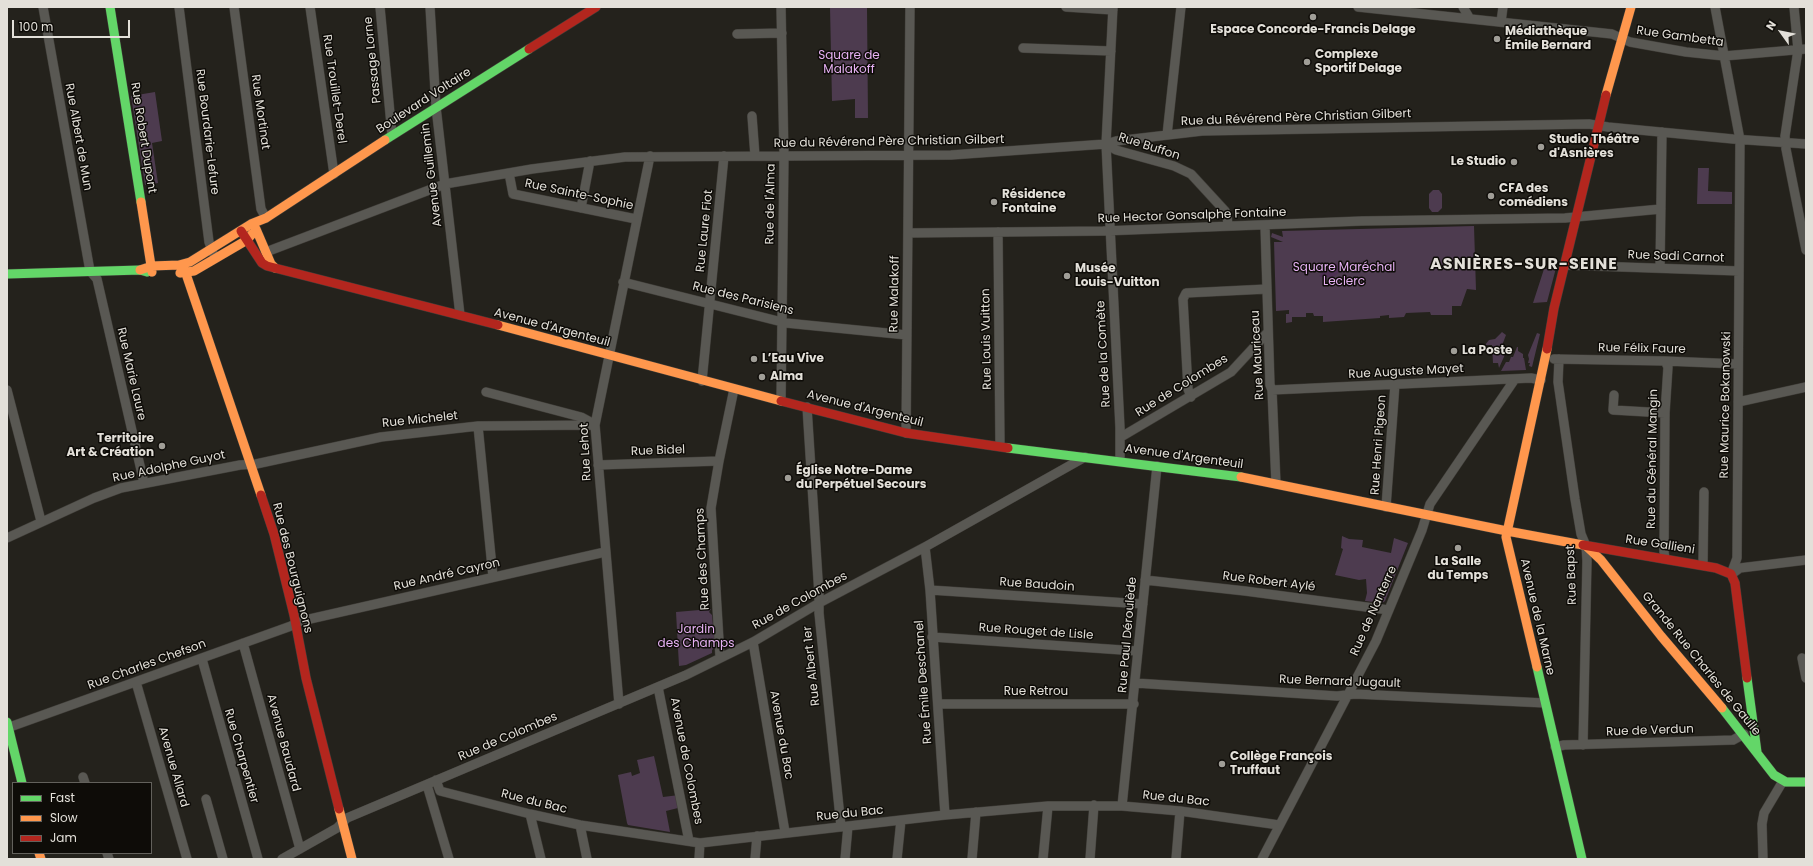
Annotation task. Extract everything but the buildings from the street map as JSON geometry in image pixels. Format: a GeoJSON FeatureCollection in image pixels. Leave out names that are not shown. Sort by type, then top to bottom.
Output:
{"type":"FeatureCollection","features":[{"type":"Feature","properties":{"kind":"main road","name":"Rue Robert Dupont"},"geometry":{"type":"LineString","coordinates":[[110,7],[152,270]]}},
{"type":"Feature","properties":{"kind":"main road","name":"Boulevard Voltaire"},"geometry":{"type":"LineString","coordinates":[[184,269],[211,249],[241,231],[254,226],[392,135],[596,7]]}},
{"type":"Feature","properties":{"kind":"main road","name":"Avenue de la Marne"},"geometry":{"type":"LineString","coordinates":[[1582,859],[1506,541],[1564,265],[1598,125],[1631,7]]}},
{"type":"Feature","properties":{"kind":"main road"},"geometry":{"type":"LineString","coordinates":[[254,226],[271,264],[275,268]]}},
{"type":"Feature","properties":{"kind":"main road","name":"Boulevard Voltaire"},"geometry":{"type":"LineString","coordinates":[[184,269],[194,271],[247,240],[254,226]]}},
{"type":"Feature","properties":{"kind":"main road","name":"Avenue d'Argenteuil"},"geometry":{"type":"LineString","coordinates":[[241,231],[263,264],[266,266],[460,315],[608,356],[906,433],[1085,458],[1245,477],[1508,531]]}},
{"type":"Feature","properties":{"kind":"main road"},"geometry":{"type":"LineString","coordinates":[[7,274],[184,269]]}},
{"type":"Feature","properties":{"kind":"main road","name":"Rue des Bourguignons"},"geometry":{"type":"LineString","coordinates":[[184,269],[274,534],[294,615],[294,624],[306,678],[352,859]]}},
{"type":"Feature","properties":{"kind":"main road","name":"Rue Gallieni"},"geometry":{"type":"LineString","coordinates":[[1508,531],[1586,546],[1703,564],[1731,574]]}},
{"type":"Feature","properties":{"kind":"main road","name":"Grande Rue Charles de Gaulle"},"geometry":{"type":"LineString","coordinates":[[1586,546],[1601,560],[1741,731],[1774,775],[1783,781]]}},
{"type":"Feature","properties":{"kind":"main road"},"geometry":{"type":"LineString","coordinates":[[1731,574],[1735,583],[1757,752]]}},
{"type":"Feature","properties":{"kind":"main road"},"geometry":{"type":"LineString","coordinates":[[8,726],[22,782]]}},
{"type":"Feature","properties":{"kind":"main road"},"geometry":{"type":"LineString","coordinates":[[1783,781],[1806,782]]}},
{"type":"Feature","properties":{"kind":"street","name":"Rue Albert de Mun"},"geometry":{"type":"LineString","coordinates":[[43,7],[90,271]]}},
{"type":"Feature","properties":{"kind":"street","name":"Rue Bourdarie-Lefure"},"geometry":{"type":"LineString","coordinates":[[179,7],[209,242],[211,249],[217,258]]}},
{"type":"Feature","properties":{"kind":"street","name":"Rue Mortinat"},"geometry":{"type":"LineString","coordinates":[[234,7],[261,209],[266,218]]}},
{"type":"Feature","properties":{"kind":"street","name":"Rue Trouillet-Derel"},"geometry":{"type":"LineString","coordinates":[[310,7],[334,174]]}},
{"type":"Feature","properties":{"kind":"street","name":"Passage Lorne"},"geometry":{"type":"LineString","coordinates":[[380,7],[392,135]]}},
{"type":"Feature","properties":{"kind":"street","name":"Avenue Guillemin"},"geometry":{"type":"LineString","coordinates":[[430,7],[436,107],[460,315]]}},
{"type":"Feature","properties":{"kind":"street","name":"Rue de l'Alma"},"geometry":{"type":"LineString","coordinates":[[781,401],[783,344],[781,322],[784,156],[782,7]]}},
{"type":"Feature","properties":{"kind":"street","name":"Rue Malakoff"},"geometry":{"type":"LineString","coordinates":[[906,433],[910,7]]}},
{"type":"Feature","properties":{"kind":"street"},"geometry":{"type":"LineString","coordinates":[[1066,7],[1113,9]]}},
{"type":"Feature","properties":{"kind":"street"},"geometry":{"type":"LineString","coordinates":[[1167,135],[1181,7]]}},
{"type":"Feature","properties":{"kind":"street","name":"Rue Gambetta"},"geometry":{"type":"LineString","coordinates":[[1358,7],[1501,22],[1552,29],[1612,34],[1630,42],[1686,52],[1802,50]]}},
{"type":"Feature","properties":{"kind":"street"},"geometry":{"type":"LineString","coordinates":[[1463,7],[1470,19]]}},
{"type":"Feature","properties":{"kind":"street"},"geometry":{"type":"LineString","coordinates":[[1501,22],[1503,7]]}},
{"type":"Feature","properties":{"kind":"street","name":"Rue Maurice Bokanowski"},"geometry":{"type":"LineString","coordinates":[[1715,7],[1740,140],[1737,558],[1731,574]]}},
{"type":"Feature","properties":{"kind":"street"},"geometry":{"type":"LineString","coordinates":[[1794,7],[1802,50],[1785,142],[1806,250]]}},
{"type":"Feature","properties":{"kind":"street","name":"Rue de la Comète"},"geometry":{"type":"LineString","coordinates":[[1113,9],[1106,144],[1108,156],[1110,231],[1121,437],[1120,461]]}},
{"type":"Feature","properties":{"kind":"street"},"geometry":{"type":"LineString","coordinates":[[737,34],[782,33]]}},
{"type":"Feature","properties":{"kind":"street"},"geometry":{"type":"LineString","coordinates":[[1023,48],[1111,51]]}},
{"type":"Feature","properties":{"kind":"street"},"geometry":{"type":"LineString","coordinates":[[752,116],[755,156]]}},
{"type":"Feature","properties":{"kind":"street","name":"Rue du Révérend Père Christian Gilbert"},"geometry":{"type":"LineString","coordinates":[[266,252],[445,184],[590,161],[650,156],[975,154],[1106,144],[1113,141],[1219,130],[1581,124],[1740,140],[1806,144]]}},
{"type":"Feature","properties":{"kind":"street"},"geometry":{"type":"LineString","coordinates":[[1660,268],[1662,132]]}},
{"type":"Feature","properties":{"kind":"street","name":"Rue Buffon"},"geometry":{"type":"LineString","coordinates":[[1106,144],[1116,150],[1174,166],[1191,174],[1225,211],[1228,226]]}},
{"type":"Feature","properties":{"kind":"street","name":"Rue Lehot"},"geometry":{"type":"LineString","coordinates":[[619,704],[595,425],[623,282],[650,156]]}},
{"type":"Feature","properties":{"kind":"street","name":"Rue Laure Fiot"},"geometry":{"type":"LineString","coordinates":[[702,380],[724,156]]}},
{"type":"Feature","properties":{"kind":"street"},"geometry":{"type":"LineString","coordinates":[[581,208],[590,161]]}},
{"type":"Feature","properties":{"kind":"street","name":"Rue Sainte-Sophie"},"geometry":{"type":"LineString","coordinates":[[509,173],[513,194],[636,219]]}},
{"type":"Feature","properties":{"kind":"street","name":"Rue Hector Gonsalphe Fontaine"},"geometry":{"type":"LineString","coordinates":[[908,232],[1110,231],[1362,221],[1565,218],[1661,209]]}},
{"type":"Feature","properties":{"kind":"street","name":"Rue Mauriceau"},"geometry":{"type":"LineString","coordinates":[[1264,226],[1270,385],[1272,390],[1276,484]]}},
{"type":"Feature","properties":{"kind":"street","name":"Rue Louis Vuitton"},"geometry":{"type":"LineString","coordinates":[[998,232],[1000,446]]}},
{"type":"Feature","properties":{"kind":"street","name":"Rue Sadi Carnot"},"geometry":{"type":"LineString","coordinates":[[1564,265],[1739,271]]}},
{"type":"Feature","properties":{"kind":"street","name":"Rue Marie Laure"},"geometry":{"type":"LineString","coordinates":[[90,271],[97,279],[144,484]]}},
{"type":"Feature","properties":{"kind":"street","name":"Rue des Parisiens"},"geometry":{"type":"LineString","coordinates":[[623,282],[781,322],[907,335]]}},
{"type":"Feature","properties":{"kind":"street"},"geometry":{"type":"LineString","coordinates":[[1191,396],[1188,389],[1183,299],[1186,294],[1267,289]]}},
{"type":"Feature","properties":{"kind":"street","name":"Rue de Colombes"},"geometry":{"type":"LineString","coordinates":[[1121,437],[1231,372],[1268,332]]}},
{"type":"Feature","properties":{"kind":"street","name":"Rue Félix Faure"},"geometry":{"type":"LineString","coordinates":[[1545,358],[1558,360],[1665,361],[1738,364]]}},
{"type":"Feature","properties":{"kind":"street","name":"Rue Bapst"},"geometry":{"type":"LineString","coordinates":[[1558,360],[1558,382],[1575,499],[1581,534],[1586,546],[1585,696],[1583,745]]}},
{"type":"Feature","properties":{"kind":"street","name":"Rue du Général Mangin"},"geometry":{"type":"LineString","coordinates":[[1665,361],[1668,367],[1665,413],[1665,558]]}},
{"type":"Feature","properties":{"kind":"street","name":"Rue Auguste Mayet"},"geometry":{"type":"LineString","coordinates":[[1272,390],[1531,378],[1541,380]]}},
{"type":"Feature","properties":{"kind":"street","name":"Rue de Nanterre"},"geometry":{"type":"LineString","coordinates":[[1262,859],[1373,647],[1422,530],[1430,504],[1515,379]]}},
{"type":"Feature","properties":{"kind":"street","name":"Rue Henri Pigeon"},"geometry":{"type":"LineString","coordinates":[[1386,507],[1395,384]]}},
{"type":"Feature","properties":{"kind":"street"},"geometry":{"type":"LineString","coordinates":[[1738,402],[1806,387]]}},
{"type":"Feature","properties":{"kind":"street","name":"Rue des Champs"},"geometry":{"type":"LineString","coordinates":[[720,657],[711,508],[719,460],[734,389]]}},
{"type":"Feature","properties":{"kind":"street"},"geometry":{"type":"LineString","coordinates":[[7,390],[41,521]]}},
{"type":"Feature","properties":{"kind":"street"},"geometry":{"type":"LineString","coordinates":[[486,392],[581,417],[595,425]]}},
{"type":"Feature","properties":{"kind":"street"},"geometry":{"type":"LineString","coordinates":[[1614,395],[1613,410],[1665,413]]}},
{"type":"Feature","properties":{"kind":"street","name":"Rue Albert 1er"},"geometry":{"type":"LineString","coordinates":[[807,407],[819,603],[844,826],[845,859]]}},
{"type":"Feature","properties":{"kind":"street","name":"Rue Michelet"},"geometry":{"type":"LineString","coordinates":[[250,464],[381,436],[478,426],[595,425]]}},
{"type":"Feature","properties":{"kind":"street"},"geometry":{"type":"LineString","coordinates":[[478,426],[493,577]]}},
{"type":"Feature","properties":{"kind":"street","name":"Rue de Colombes"},"geometry":{"type":"LineString","coordinates":[[282,859],[337,828],[347,818],[686,675],[752,642],[819,603],[925,547],[1085,458]]}},
{"type":"Feature","properties":{"kind":"street","name":"Rue Bidel"},"geometry":{"type":"LineString","coordinates":[[598,465],[719,460]]}},
{"type":"Feature","properties":{"kind":"street","name":"Rue Adolphe Guyot"},"geometry":{"type":"LineString","coordinates":[[7,538],[41,521],[121,488],[250,464]]}},
{"type":"Feature","properties":{"kind":"street","name":"Rue Paul Déroulède"},"geometry":{"type":"LineString","coordinates":[[1122,806],[1134,704],[1137,651],[1158,466]]}},
{"type":"Feature","properties":{"kind":"street"},"geometry":{"type":"LineString","coordinates":[[1703,564],[1704,492]]}},
{"type":"Feature","properties":{"kind":"street","name":"Rue Émile Deschanel"},"geometry":{"type":"LineString","coordinates":[[925,547],[930,590],[932,637],[946,815]]}},
{"type":"Feature","properties":{"kind":"street","name":"Rue André Cayron"},"geometry":{"type":"LineString","coordinates":[[294,624],[301,621],[605,552]]}},
{"type":"Feature","properties":{"kind":"street"},"geometry":{"type":"LineString","coordinates":[[1731,574],[1740,568],[1806,560]]}},
{"type":"Feature","properties":{"kind":"street","name":"Rue Robert Aylé"},"geometry":{"type":"LineString","coordinates":[[1145,580],[1389,610]]}},
{"type":"Feature","properties":{"kind":"street","name":"Rue Baudoin"},"geometry":{"type":"LineString","coordinates":[[930,590],[1143,604]]}},
{"type":"Feature","properties":{"kind":"street","name":"Rue Charles Chefson"},"geometry":{"type":"LineString","coordinates":[[8,726],[136,682],[294,624]]}},
{"type":"Feature","properties":{"kind":"street","name":"Rue Rouget de Lisle"},"geometry":{"type":"LineString","coordinates":[[932,637],[1137,651]]}},
{"type":"Feature","properties":{"kind":"street","name":"Avenue du Bac"},"geometry":{"type":"LineString","coordinates":[[752,642],[785,832]]}},
{"type":"Feature","properties":{"kind":"street","name":"Avenue Baudard"},"geometry":{"type":"LineString","coordinates":[[243,643],[300,849]]}},
{"type":"Feature","properties":{"kind":"street","name":"Rue Charpentier"},"geometry":{"type":"LineString","coordinates":[[202,658],[258,859]]}},
{"type":"Feature","properties":{"kind":"street"},"geometry":{"type":"LineString","coordinates":[[1802,658],[1806,678]]}},
{"type":"Feature","properties":{"kind":"street","name":"Avenue Allard"},"geometry":{"type":"LineString","coordinates":[[136,682],[187,859]]}},
{"type":"Feature","properties":{"kind":"street","name":"Rue Bernard Jugault"},"geometry":{"type":"LineString","coordinates":[[1135,683],[1337,696],[1355,694],[1545,703]]}},
{"type":"Feature","properties":{"kind":"street","name":"Avenue de Colombes"},"geometry":{"type":"LineString","coordinates":[[658,687],[689,841]]}},
{"type":"Feature","properties":{"kind":"street","name":"Rue Retrou"},"geometry":{"type":"LineString","coordinates":[[938,704],[1134,704]]}},
{"type":"Feature","properties":{"kind":"street","name":"Rue de Verdun"},"geometry":{"type":"LineString","coordinates":[[1555,747],[1732,740],[1753,721]]}},
{"type":"Feature","properties":{"kind":"street"},"geometry":{"type":"LineString","coordinates":[[432,798],[434,794],[440,791],[436,780]]}},
{"type":"Feature","properties":{"kind":"street"},"geometry":{"type":"LineString","coordinates":[[1763,859],[1762,824],[1764,813],[1783,781]]}},
{"type":"Feature","properties":{"kind":"street"},"geometry":{"type":"LineString","coordinates":[[427,785],[449,859]]}},
{"type":"Feature","properties":{"kind":"street","name":"Rue du Bac"},"geometry":{"type":"LineString","coordinates":[[440,791],[580,825],[700,843],[785,832],[1048,806],[1122,806],[1180,811],[1279,825]]}},
{"type":"Feature","properties":{"kind":"street"},"geometry":{"type":"LineString","coordinates":[[206,799],[223,859]]}},
{"type":"Feature","properties":{"kind":"street"},"geometry":{"type":"LineString","coordinates":[[1090,859],[1094,805]]}},
{"type":"Feature","properties":{"kind":"street"},"geometry":{"type":"LineString","coordinates":[[1043,859],[1048,806]]}},
{"type":"Feature","properties":{"kind":"street"},"geometry":{"type":"LineString","coordinates":[[1176,859],[1180,811]]}},
{"type":"Feature","properties":{"kind":"street"},"geometry":{"type":"LineString","coordinates":[[972,859],[976,812]]}},
{"type":"Feature","properties":{"kind":"street"},"geometry":{"type":"LineString","coordinates":[[530,814],[541,859]]}},
{"type":"Feature","properties":{"kind":"street"},"geometry":{"type":"LineString","coordinates":[[897,859],[901,820]]}},
{"type":"Feature","properties":{"kind":"street"},"geometry":{"type":"LineString","coordinates":[[580,825],[587,859]]}},
{"type":"Feature","properties":{"kind":"street"},"geometry":{"type":"LineString","coordinates":[[755,859],[757,836]]}},
{"type":"Feature","properties":{"kind":"street"},"geometry":{"type":"LineString","coordinates":[[699,859],[700,843]]}},
{"type":"Feature","properties":{"kind":"green space","name":"Square de Malakoff"},"geometry":{"type":"Polygon","coordinates":[[[830,7],[867,7],[868,118],[855,118],[855,99],[832,101],[830,7]]]}},
{"type":"Feature","properties":{"kind":"green space"},"geometry":{"type":"Polygon","coordinates":[[[155,92],[162,141],[152,143],[158,183],[145,185],[131,96],[155,92]]]}},
{"type":"Feature","properties":{"kind":"green space"},"geometry":{"type":"Polygon","coordinates":[[[1698,168],[1709,168],[1708,191],[1732,192],[1732,204],[1697,204],[1698,168]]]}},
{"type":"Feature","properties":{"kind":"green space"},"geometry":{"type":"Polygon","coordinates":[[[1433,190],[1439,190],[1442,194],[1442,208],[1438,212],[1432,212],[1429,208],[1429,194],[1433,190]]]}},
{"type":"Feature","properties":{"kind":"green space","name":"Square Maréchal Leclerc"},"geometry":{"type":"Polygon","coordinates":[[[1474,226],[1476,290],[1467,289],[1461,306],[1452,306],[1452,315],[1431,315],[1430,312],[1406,313],[1404,317],[1389,318],[1389,315],[1380,316],[1380,318],[1323,322],[1323,316],[1314,316],[1313,313],[1306,313],[1306,317],[1292,317],[1292,322],[1286,323],[1286,314],[1289,314],[1289,310],[1276,311],[1274,242],[1283,242],[1271,237],[1272,233],[1283,237],[1282,231],[1474,226]]]}},
{"type":"Feature","properties":{"kind":"green space"},"geometry":{"type":"Polygon","coordinates":[[[1556,268],[1547,302],[1533,303],[1544,269],[1556,268]]]}},
{"type":"Feature","properties":{"kind":"green space"},"geometry":{"type":"Polygon","coordinates":[[[1502,332],[1506,335],[1501,348],[1507,350],[1499,368],[1498,363],[1493,363],[1492,345],[1485,345],[1489,340],[1495,339],[1502,332]]]}},
{"type":"Feature","properties":{"kind":"green space"},"geometry":{"type":"Polygon","coordinates":[[[1537,333],[1540,334],[1532,367],[1529,366],[1530,363],[1528,363],[1528,355],[1537,333]]]}},
{"type":"Feature","properties":{"kind":"green space"},"geometry":{"type":"Polygon","coordinates":[[[1517,347],[1518,351],[1523,354],[1526,370],[1501,371],[1506,362],[1509,362],[1511,357],[1513,357],[1517,347]]]}},
{"type":"Feature","properties":{"kind":"green space"},"geometry":{"type":"Polygon","coordinates":[[[1342,536],[1349,539],[1363,540],[1362,547],[1391,553],[1394,538],[1408,543],[1385,601],[1382,603],[1365,601],[1367,593],[1366,579],[1359,580],[1335,575],[1343,549],[1341,548],[1342,536]]]}},
{"type":"Feature","properties":{"kind":"green space","name":"Jardin des Champs"},"geometry":{"type":"Polygon","coordinates":[[[711,609],[709,612],[712,615],[715,647],[712,650],[712,653],[686,665],[679,666],[676,612],[711,609]]]}},
{"type":"Feature","properties":{"kind":"green space"},"geometry":{"type":"Polygon","coordinates":[[[654,756],[663,797],[679,795],[682,807],[666,811],[670,832],[628,825],[627,823],[618,775],[631,772],[632,776],[640,773],[637,760],[654,756]]]}},
{"type":"Feature","properties":{"kind":"shaded area"},"geometry":{"type":"Polygon","coordinates":[[[1320,262],[1329,265],[1337,263],[1341,271],[1333,277],[1321,277],[1319,276],[1321,274],[1317,269],[1320,262]]]}},
{"type":"Feature","properties":{"kind":"traffic: fast"},"geometry":{"type":"LineString","coordinates":[[110,7],[141,202]]}},
{"type":"Feature","properties":{"kind":"traffic: fast"},"geometry":{"type":"LineString","coordinates":[[385,140],[529,49]]}},
{"type":"Feature","properties":{"kind":"traffic: fast"},"geometry":{"type":"LineString","coordinates":[[7,274],[140,270],[147,272]]}},
{"type":"Feature","properties":{"kind":"traffic: fast"},"geometry":{"type":"LineString","coordinates":[[1008,448],[1241,477]]}},
{"type":"Feature","properties":{"kind":"traffic: fast"},"geometry":{"type":"LineString","coordinates":[[1537,667],[1582,859]]}},
{"type":"Feature","properties":{"kind":"traffic: fast"},"geometry":{"type":"LineString","coordinates":[[1747,678],[1757,752]]}},
{"type":"Feature","properties":{"kind":"traffic: fast"},"geometry":{"type":"LineString","coordinates":[[1722,708],[1774,775],[1786,782],[1806,782]]}},
{"type":"Feature","properties":{"kind":"traffic: fast"},"geometry":{"type":"LineString","coordinates":[[7,722],[22,782]]}},
{"type":"Feature","properties":{"kind":"traffic: slow"},"geometry":{"type":"LineString","coordinates":[[1606,95],[1631,7]]}},
{"type":"Feature","properties":{"kind":"traffic: slow"},"geometry":{"type":"LineString","coordinates":[[140,270],[152,266],[179,265],[190,262],[251,224],[266,218],[385,140]]}},
{"type":"Feature","properties":{"kind":"traffic: slow"},"geometry":{"type":"LineString","coordinates":[[141,202],[152,272]]}},
{"type":"Feature","properties":{"kind":"traffic: slow"},"geometry":{"type":"LineString","coordinates":[[252,224],[256,229],[271,264],[275,268]]}},
{"type":"Feature","properties":{"kind":"traffic: slow"},"geometry":{"type":"LineString","coordinates":[[180,273],[194,271],[247,240],[252,234]]}},
{"type":"Feature","properties":{"kind":"traffic: slow"},"geometry":{"type":"LineString","coordinates":[[183,265],[261,495]]}},
{"type":"Feature","properties":{"kind":"traffic: slow"},"geometry":{"type":"LineString","coordinates":[[498,325],[781,401]]}},
{"type":"Feature","properties":{"kind":"traffic: slow"},"geometry":{"type":"LineString","coordinates":[[1537,667],[1506,537],[1547,349]]}},
{"type":"Feature","properties":{"kind":"traffic: slow"},"geometry":{"type":"LineString","coordinates":[[1241,477],[1583,545]]}},
{"type":"Feature","properties":{"kind":"traffic: slow"},"geometry":{"type":"LineString","coordinates":[[1586,546],[1601,560],[1661,636],[1722,708]]}},
{"type":"Feature","properties":{"kind":"traffic: slow"},"geometry":{"type":"LineString","coordinates":[[339,809],[352,859]]}},
{"type":"Feature","properties":{"kind":"traffic: slow"},"geometry":{"type":"LineString","coordinates":[[39,854],[41,859]]}},
{"type":"Feature","properties":{"kind":"traffic: jam"},"geometry":{"type":"LineString","coordinates":[[529,49],[596,7]]}},
{"type":"Feature","properties":{"kind":"traffic: jam"},"geometry":{"type":"LineString","coordinates":[[1547,349],[1554,308],[1606,95]]}},
{"type":"Feature","properties":{"kind":"traffic: jam"},"geometry":{"type":"LineString","coordinates":[[241,231],[262,263],[267,266],[498,325]]}},
{"type":"Feature","properties":{"kind":"traffic: jam"},"geometry":{"type":"LineString","coordinates":[[781,401],[906,433],[1008,448]]}},
{"type":"Feature","properties":{"kind":"traffic: jam"},"geometry":{"type":"LineString","coordinates":[[261,495],[274,534],[294,615],[306,678],[339,809]]}},
{"type":"Feature","properties":{"kind":"traffic: jam"},"geometry":{"type":"LineString","coordinates":[[1583,545],[1716,568],[1731,574],[1735,583],[1747,678]]}},
{"type":"Feature","properties":{"kind":"place","name":"Espace Concorde-Francis Delage"},"geometry":{"type":"Point","coordinates":[1313,17]}},
{"type":"Feature","properties":{"kind":"place","name":"Médiathèque Émile Bernard"},"geometry":{"type":"Point","coordinates":[1497,39]}},
{"type":"Feature","properties":{"kind":"place","name":"Complexe Sportif Delage"},"geometry":{"type":"Point","coordinates":[1307,62]}},
{"type":"Feature","properties":{"kind":"place","name":"Studio Théâtre d'Asnières"},"geometry":{"type":"Point","coordinates":[1541,147]}},
{"type":"Feature","properties":{"kind":"place","name":"Le Studio"},"geometry":{"type":"Point","coordinates":[1514,162]}},
{"type":"Feature","properties":{"kind":"place","name":"CFA des comédiens"},"geometry":{"type":"Point","coordinates":[1491,196]}},
{"type":"Feature","properties":{"kind":"place","name":"Résidence Fontaine"},"geometry":{"type":"Point","coordinates":[994,202]}},
{"type":"Feature","properties":{"kind":"place","name":"Musée Louis-Vuitton"},"geometry":{"type":"Point","coordinates":[1067,276]}},
{"type":"Feature","properties":{"kind":"place","name":"La Poste"},"geometry":{"type":"Point","coordinates":[1454,351]}},
{"type":"Feature","properties":{"kind":"place","name":"L’Eau Vive"},"geometry":{"type":"Point","coordinates":[754,359]}},
{"type":"Feature","properties":{"kind":"place","name":"Alma"},"geometry":{"type":"Point","coordinates":[762,377]}},
{"type":"Feature","properties":{"kind":"place","name":"Territoire Art & Création"},"geometry":{"type":"Point","coordinates":[162,446]}},
{"type":"Feature","properties":{"kind":"place","name":"Église Notre-Dame du Perpétuel Secours"},"geometry":{"type":"Point","coordinates":[788,478]}},
{"type":"Feature","properties":{"kind":"place","name":"La Salle du Temps"},"geometry":{"type":"Point","coordinates":[1458,548]}},
{"type":"Feature","properties":{"kind":"place","name":"Collège François Truffaut"},"geometry":{"type":"Point","coordinates":[1222,764]}},
{"type":"Feature","properties":{"kind":"district","name":"ASNIÈRES-SUR-SEINE"},"geometry":{"type":"Point","coordinates":[1524,265]}}]}
